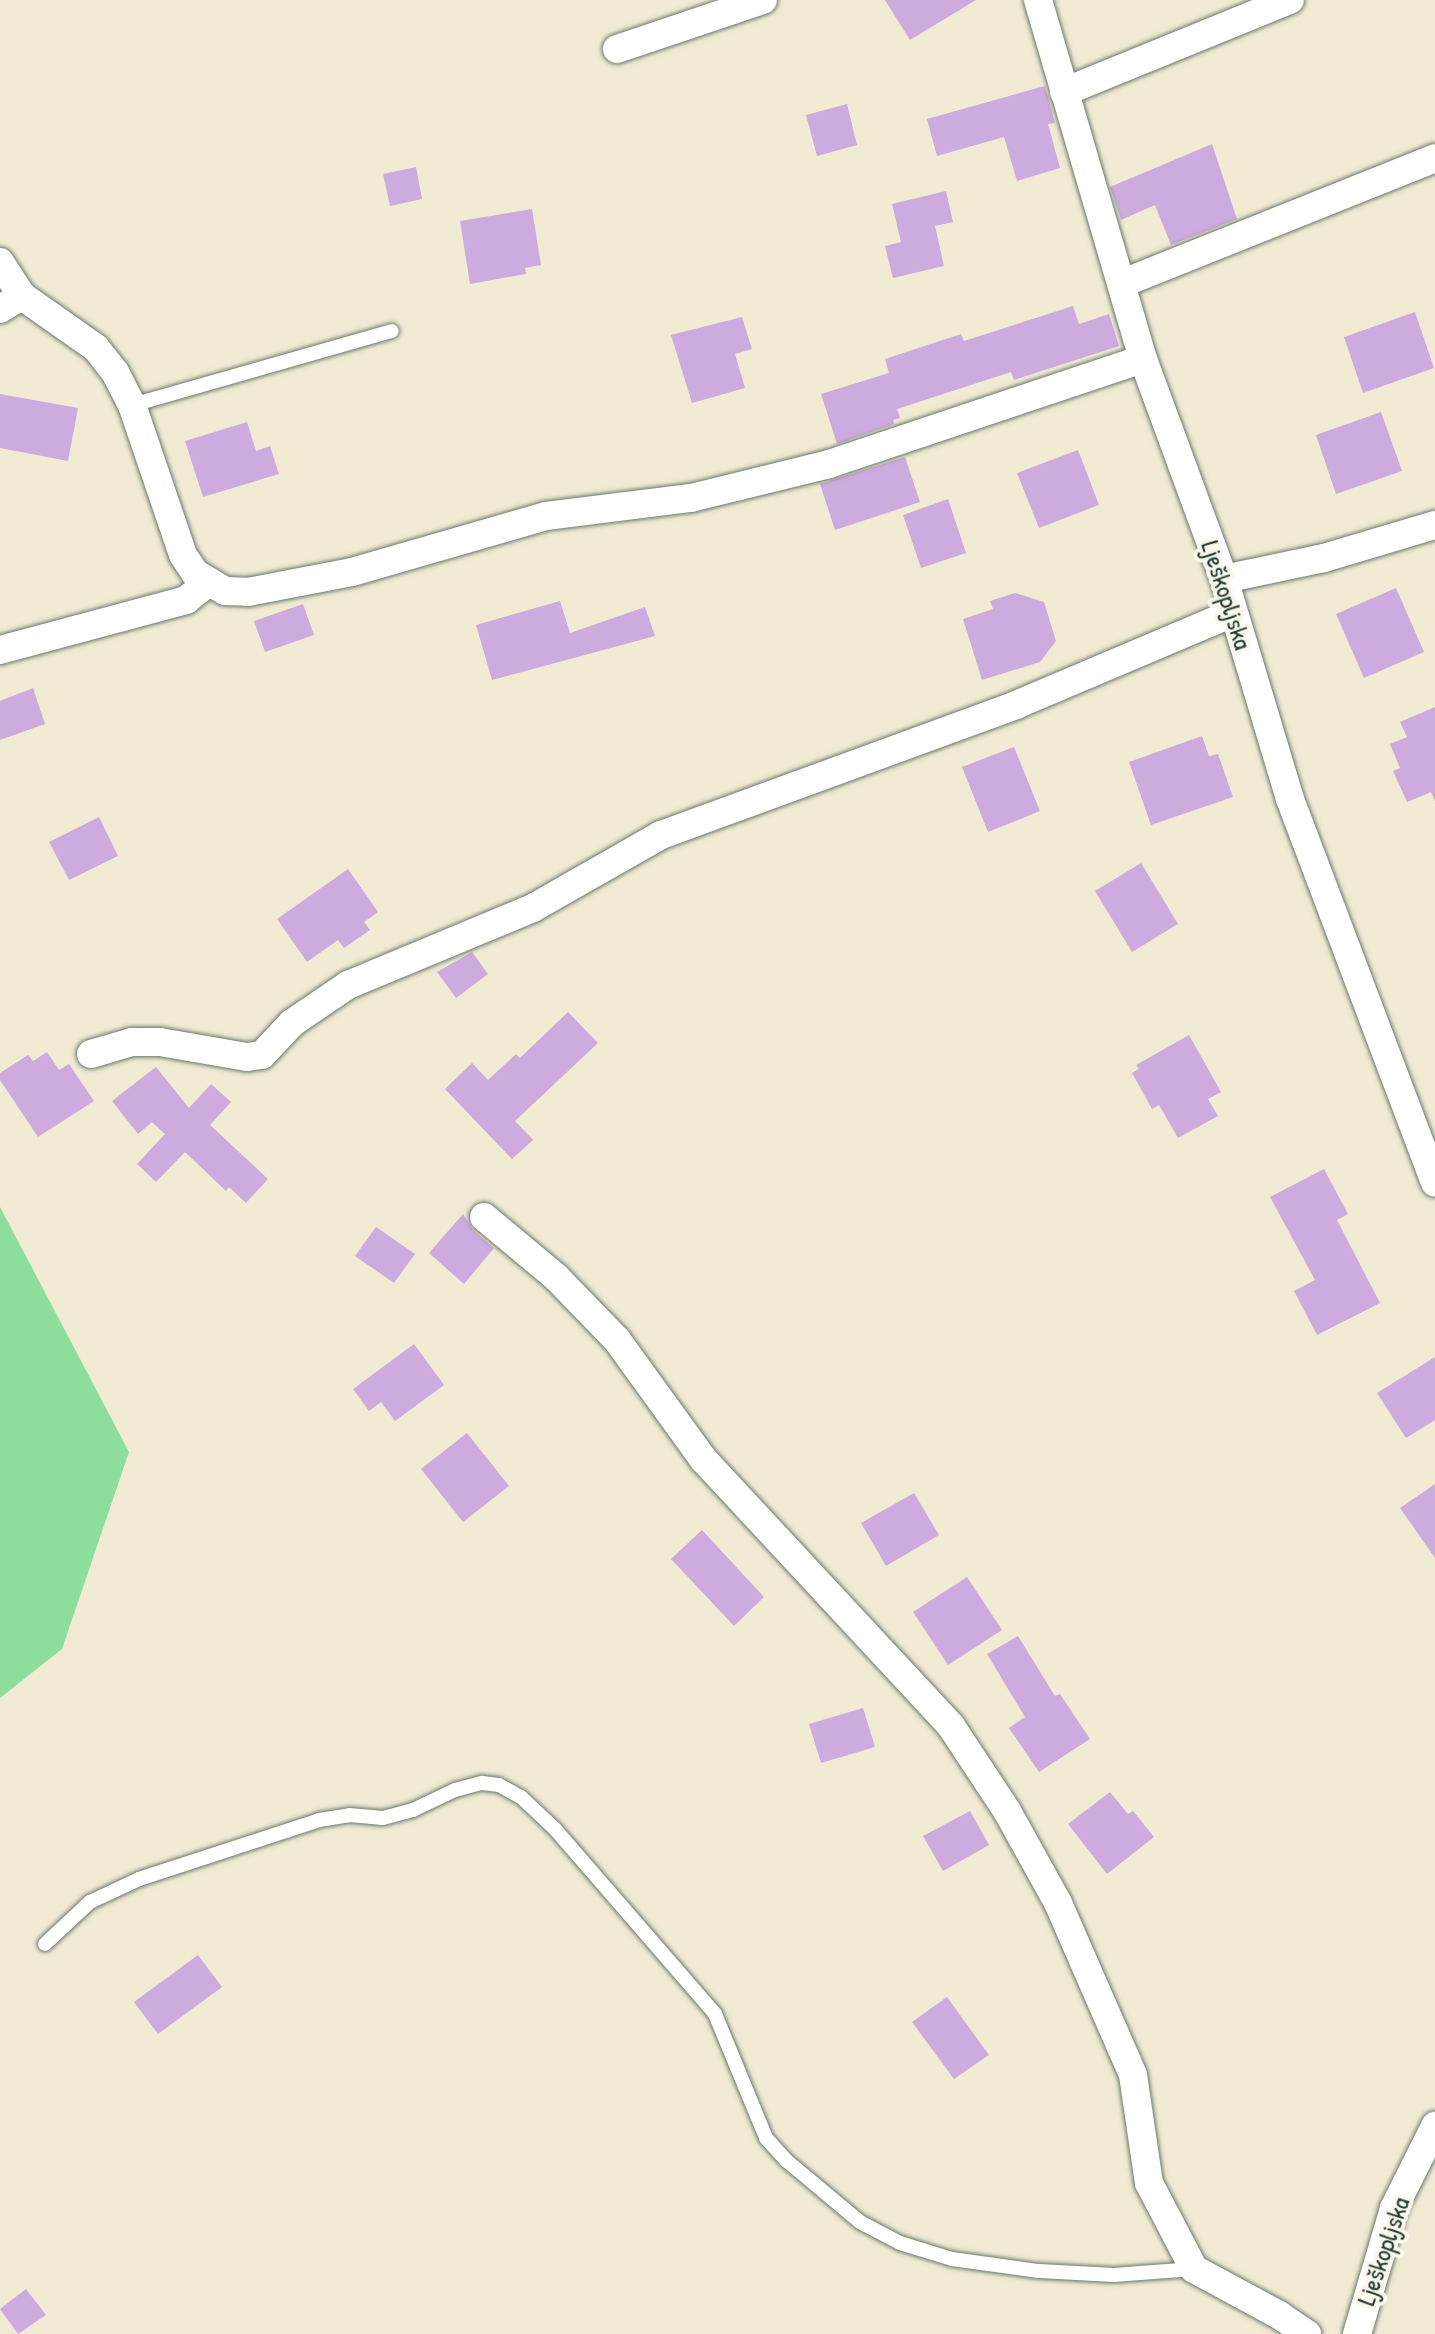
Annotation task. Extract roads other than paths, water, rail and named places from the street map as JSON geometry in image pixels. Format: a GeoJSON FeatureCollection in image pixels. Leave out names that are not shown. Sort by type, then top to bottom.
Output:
{"type":"FeatureCollection","features":[{"type":"Feature","properties":{"kind":"street"},"geometry":{"type":"LineString","coordinates":[[617,49],[763,0]]}},
{"type":"Feature","properties":{"kind":"street","name":"Lješkopljska"},"geometry":{"type":"LineString","coordinates":[[1038,0],[1143,359],[1224,579],[1290,799],[1435,1183]]}},
{"type":"Feature","properties":{"kind":"street"},"geometry":{"type":"LineString","coordinates":[[1064,92],[1290,0]]}},
{"type":"Feature","properties":{"kind":"street"},"geometry":{"type":"LineString","coordinates":[[1123,283],[1435,158]]}},
{"type":"Feature","properties":{"kind":"street"},"geometry":{"type":"LineString","coordinates":[[0,262],[11,303],[96,348],[115,372],[132,405],[183,555],[195,573],[225,591],[267,589],[352,572],[546,516],[691,498],[829,464],[1143,359]]}},
{"type":"Feature","properties":{"kind":"street"},"geometry":{"type":"LineString","coordinates":[[1224,579],[1324,558],[1419,533],[1435,525]]}},
{"type":"Feature","properties":{"kind":"street"},"geometry":{"type":"LineString","coordinates":[[0,650],[186,600],[208,583]]}},
{"type":"Feature","properties":{"kind":"street"},"geometry":{"type":"LineString","coordinates":[[91,1054],[132,1042],[146,1042],[247,1057],[262,1055],[292,1023],[348,985],[533,908],[661,835],[1016,705],[1233,613]]}},
{"type":"Feature","properties":{"kind":"street"},"geometry":{"type":"LineString","coordinates":[[484,1217],[556,1277],[617,1340],[704,1460],[951,1726],[1007,1811],[1058,1903],[1133,2075],[1149,2183],[1194,2269],[1279,2315],[1307,2334]]}},
{"type":"Feature","properties":{"kind":"street","name":"Lješkopljska"},"geometry":{"type":"LineString","coordinates":[[1357,2334],[1394,2208],[1435,2126]]}},
{"type":"Feature","properties":{"kind":"lane"},"geometry":{"type":"LineString","coordinates":[[132,405],[392,331]]}},
{"type":"Feature","properties":{"kind":"lane"},"geometry":{"type":"LineString","coordinates":[[45,1944],[90,1902],[139,1879],[319,1820],[349,1815],[383,1818],[413,1810],[455,1790],[482,1783],[499,1785],[521,1797],[555,1829],[715,2014],[766,2138],[787,2161],[860,2222],[900,2243],[952,2259],[1039,2271],[1114,2275],[1194,2269]]}}]}
